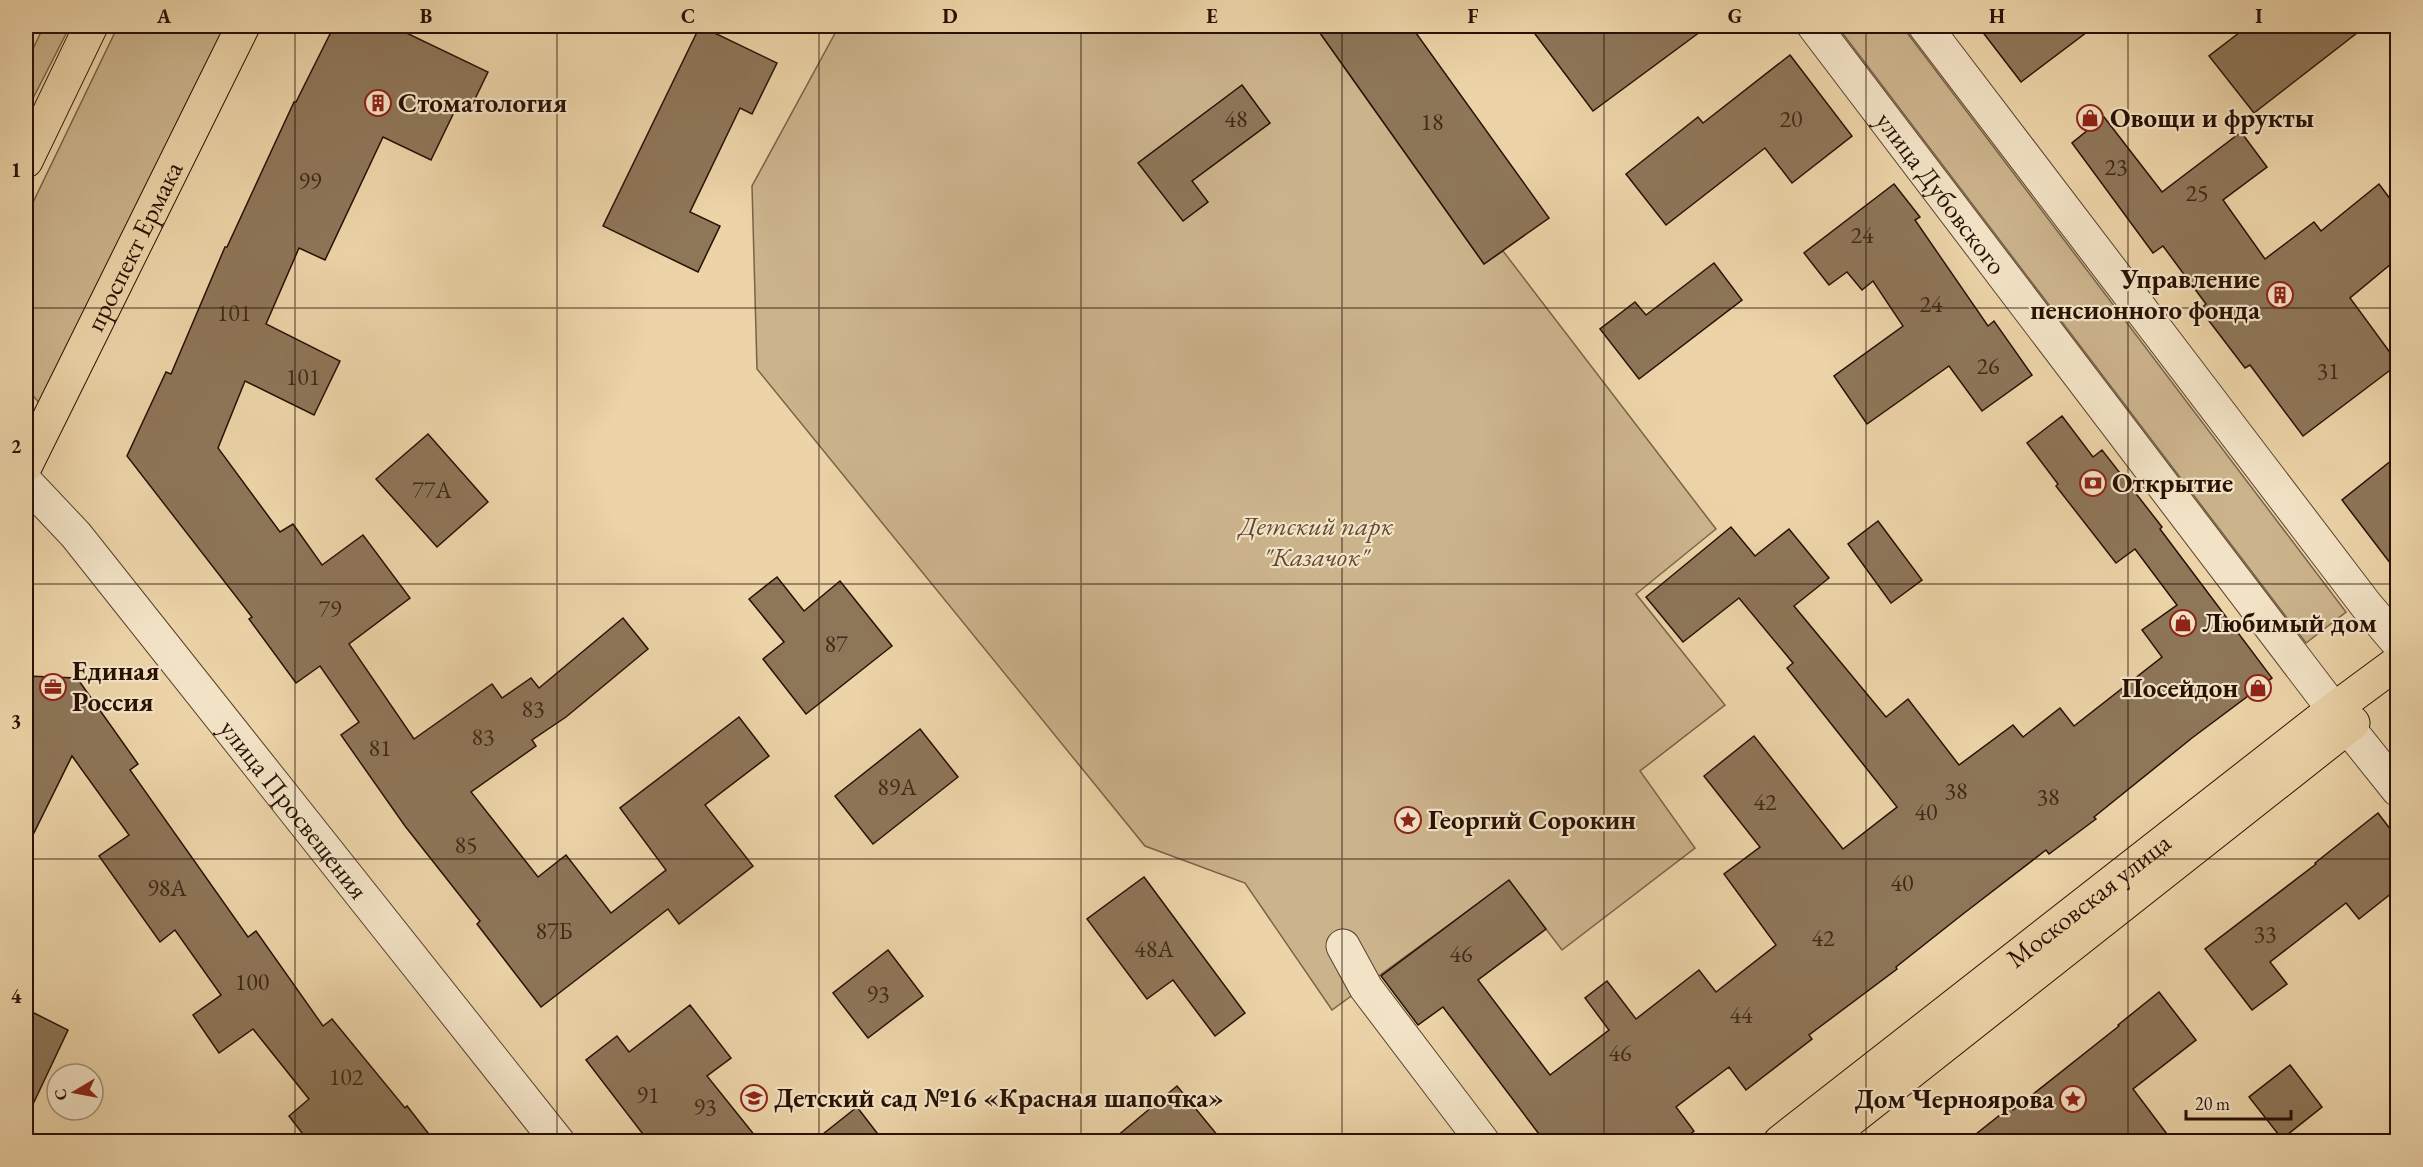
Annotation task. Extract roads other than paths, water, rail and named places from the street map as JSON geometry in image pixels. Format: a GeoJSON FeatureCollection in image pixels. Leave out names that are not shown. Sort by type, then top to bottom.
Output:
{"type":"FeatureCollection","features":[{"type":"Feature","properties":{"kind":"main road"},"geometry":{"type":"LineString","coordinates":[[26,161],[92,26]]}},
{"type":"Feature","properties":{"kind":"main road","name":"проспект Ермака"},"geometry":{"type":"LineString","coordinates":[[26,465],[243,26]]}},
{"type":"Feature","properties":{"kind":"main road","name":"Московская улица"},"geometry":{"type":"LineString","coordinates":[[1822,1142],[2341,718],[2397,662]]}},
{"type":"Feature","properties":{"kind":"main road","name":"Московская улица"},"geometry":{"type":"LineString","coordinates":[[1780,1142],[2341,718],[2397,687]]}},
{"type":"Feature","properties":{"kind":"street","name":"улица Дубовского"},"geometry":{"type":"LineString","coordinates":[[1814,26],[2397,790]]}},
{"type":"Feature","properties":{"kind":"street"},"geometry":{"type":"LineString","coordinates":[[1924,26],[2397,643]]}},
{"type":"Feature","properties":{"kind":"street","name":"улица Просвещения"},"geometry":{"type":"LineString","coordinates":[[26,482],[76,535],[558,1142]]}},
{"type":"Feature","properties":{"kind":"street"},"geometry":{"type":"LineString","coordinates":[[1343,946],[1366,988],[1482,1142]]}},
{"type":"Feature","properties":{"kind":"place","name":"Стоматология"},"geometry":{"type":"Point","coordinates":[378,103]}},
{"type":"Feature","properties":{"kind":"place","name":"Овощи и фрукты"},"geometry":{"type":"Point","coordinates":[2090,118]}},
{"type":"Feature","properties":{"kind":"place","name":"Управление пенсионного фонда"},"geometry":{"type":"Point","coordinates":[2280,295]}},
{"type":"Feature","properties":{"kind":"place","name":"Открытие"},"geometry":{"type":"Point","coordinates":[2093,483]}},
{"type":"Feature","properties":{"kind":"place","name":"Любимый дом"},"geometry":{"type":"Point","coordinates":[2183,623]}},
{"type":"Feature","properties":{"kind":"place","name":"Единая Россия"},"geometry":{"type":"Point","coordinates":[53,687]}},
{"type":"Feature","properties":{"kind":"place","name":"Посейдон"},"geometry":{"type":"Point","coordinates":[2258,688]}},
{"type":"Feature","properties":{"kind":"place","name":"Георгий Сорокин"},"geometry":{"type":"Point","coordinates":[1408,820]}},
{"type":"Feature","properties":{"kind":"place","name":"Детский сад №16 «Красная шапочка»"},"geometry":{"type":"Point","coordinates":[754,1098]}},
{"type":"Feature","properties":{"kind":"place","name":"Дом Черноярова"},"geometry":{"type":"Point","coordinates":[2073,1099]}},
{"type":"Feature","properties":{"kind":"park label","name":"Детский парк \"Казачок\""},"geometry":{"type":"Point","coordinates":[1316,542]}}]}
